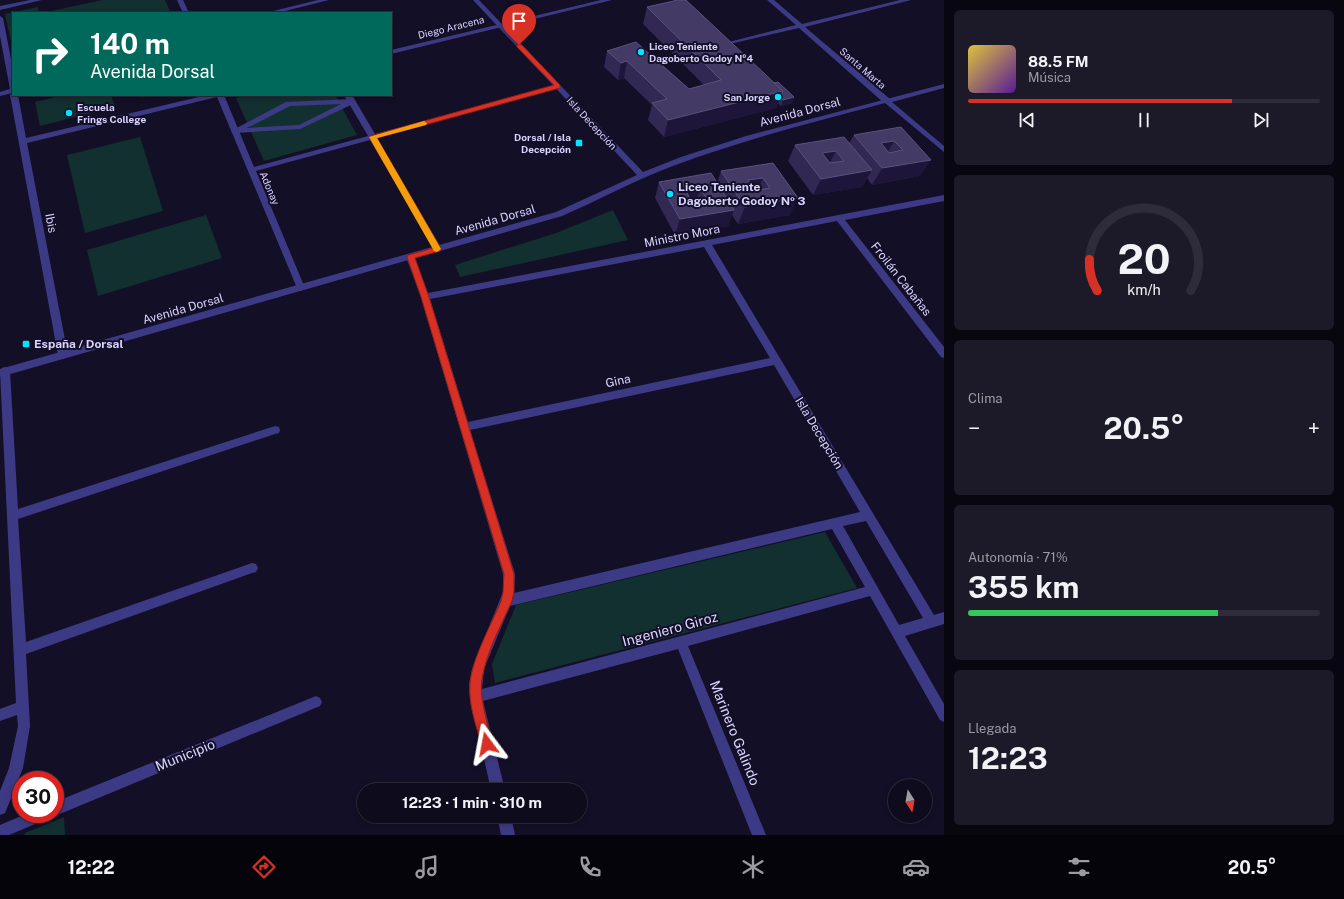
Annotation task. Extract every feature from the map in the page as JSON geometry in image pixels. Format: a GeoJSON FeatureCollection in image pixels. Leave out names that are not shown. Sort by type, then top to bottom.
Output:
{"type":"FeatureCollection","features":[{"type":"Feature","properties":{"kind":"street"},"geometry":{"type":"LineString","coordinates":[[0,8],[40,0]]}},
{"type":"Feature","properties":{"kind":"street"},"geometry":{"type":"LineString","coordinates":[[180,0],[186,12]]}},
{"type":"Feature","properties":{"kind":"street"},"geometry":{"type":"LineString","coordinates":[[272,12],[326,0]]}},
{"type":"Feature","properties":{"kind":"street","name":"Isla Decepción"},"geometry":{"type":"LineString","coordinates":[[476,0],[642,176]]}},
{"type":"Feature","properties":{"kind":"street","name":"Diego Aracena"},"geometry":{"type":"LineString","coordinates":[[392,52],[609,0]]}},
{"type":"Feature","properties":{"kind":"street","name":"Santa Marta"},"geometry":{"type":"LineString","coordinates":[[770,0],[944,150]]}},
{"type":"Feature","properties":{"kind":"street"},"geometry":{"type":"LineString","coordinates":[[718,46],[908,0]]}},
{"type":"Feature","properties":{"kind":"street"},"geometry":{"type":"LineString","coordinates":[[0,18],[12,70]]}},
{"type":"Feature","properties":{"kind":"street"},"geometry":{"type":"LineString","coordinates":[[252,170],[558,86]]}},
{"type":"Feature","properties":{"kind":"street","name":"Avenida Dorsal"},"geometry":{"type":"LineString","coordinates":[[3,372],[559,214],[642,176],[684,159],[760,135],[944,86]]}},
{"type":"Feature","properties":{"kind":"street"},"geometry":{"type":"LineString","coordinates":[[0,94],[12,91]]}},
{"type":"Feature","properties":{"kind":"street","name":"Ibis"},"geometry":{"type":"LineString","coordinates":[[14,96],[63,355]]}},
{"type":"Feature","properties":{"kind":"street"},"geometry":{"type":"LineString","coordinates":[[23,141],[212,96]]}},
{"type":"Feature","properties":{"kind":"street","name":"Adonay"},"geometry":{"type":"LineString","coordinates":[[220,96],[301,288]]}},
{"type":"Feature","properties":{"kind":"street"},"geometry":{"type":"LineString","coordinates":[[350,98],[438,249]]}},
{"type":"Feature","properties":{"kind":"street"},"geometry":{"type":"LineString","coordinates":[[235,131],[288,104],[350,98]]}},
{"type":"Feature","properties":{"kind":"street"},"geometry":{"type":"LineString","coordinates":[[235,131],[300,127],[350,98]]}},
{"type":"Feature","properties":{"kind":"street","name":"Ministro Mora"},"geometry":{"type":"LineString","coordinates":[[425,297],[944,198]]}},
{"type":"Feature","properties":{"kind":"street","name":"Froilán Cabañas"},"geometry":{"type":"LineString","coordinates":[[839,218],[944,354]]}},
{"type":"Feature","properties":{"kind":"street","name":"Isla Decepción"},"geometry":{"type":"LineString","coordinates":[[706,244],[932,622]]}},
{"type":"Feature","properties":{"kind":"street"},"geometry":{"type":"LineString","coordinates":[[410,257],[425,297],[507,565],[509,583],[506,601],[478,669],[475,684],[476,698],[496,783]]}},
{"type":"Feature","properties":{"kind":"street","name":"Gina"},"geometry":{"type":"LineString","coordinates":[[465,427],[776,361]]}},
{"type":"Feature","properties":{"kind":"street"},"geometry":{"type":"LineString","coordinates":[[0,808],[16,768],[24,726],[21,650],[3,372]]}},
{"type":"Feature","properties":{"kind":"street"},"geometry":{"type":"LineString","coordinates":[[13,516],[275,430]]}},
{"type":"Feature","properties":{"kind":"street"},"geometry":{"type":"LineString","coordinates":[[506,601],[868,514]]}},
{"type":"Feature","properties":{"kind":"street"},"geometry":{"type":"LineString","coordinates":[[835,523],[944,716]]}},
{"type":"Feature","properties":{"kind":"street"},"geometry":{"type":"LineString","coordinates":[[21,650],[252,568]]}},
{"type":"Feature","properties":{"kind":"street","name":"Ingeniero Giroz"},"geometry":{"type":"LineString","coordinates":[[476,698],[873,590]]}},
{"type":"Feature","properties":{"kind":"street"},"geometry":{"type":"LineString","coordinates":[[896,632],[944,618]]}},
{"type":"Feature","properties":{"kind":"street","name":"Marinero Galindo"},"geometry":{"type":"LineString","coordinates":[[681,642],[759,835]]}},
{"type":"Feature","properties":{"kind":"street","name":"Municipio"},"geometry":{"type":"LineString","coordinates":[[64,805],[316,702]]}},
{"type":"Feature","properties":{"kind":"street"},"geometry":{"type":"LineString","coordinates":[[0,715],[24,706]]}},
{"type":"Feature","properties":{"kind":"street"},"geometry":{"type":"LineString","coordinates":[[0,832],[21,823]]}},
{"type":"Feature","properties":{"kind":"street"},"geometry":{"type":"LineString","coordinates":[[505,823],[508,835]]}},
{"type":"Feature","properties":{"kind":"green space"},"geometry":{"type":"Polygon","coordinates":[[[102,0],[165,0],[171,12],[47,12],[102,0]]]}},
{"type":"Feature","properties":{"kind":"green space"},"geometry":{"type":"Polygon","coordinates":[[[38,7],[39,12],[14,12],[38,7]]]}},
{"type":"Feature","properties":{"kind":"green space"},"geometry":{"type":"Polygon","coordinates":[[[12,13],[12,46],[5,14],[12,13]]]}},
{"type":"Feature","properties":{"kind":"green space"},"geometry":{"type":"Polygon","coordinates":[[[60,96],[111,96],[115,107],[40,126],[35,102],[60,96]]]}},
{"type":"Feature","properties":{"kind":"green space"},"geometry":{"type":"Polygon","coordinates":[[[245,96],[336,96],[357,135],[264,161],[236,98],[245,96]]]}},
{"type":"Feature","properties":{"kind":"green space"},"geometry":{"type":"Polygon","coordinates":[[[140,137],[163,211],[85,233],[67,155],[140,137]]]}},
{"type":"Feature","properties":{"kind":"green space"},"geometry":{"type":"Polygon","coordinates":[[[613,210],[628,240],[460,277],[455,265],[556,233],[613,210]]]}},
{"type":"Feature","properties":{"kind":"green space"},"geometry":{"type":"Polygon","coordinates":[[[206,215],[222,258],[98,296],[87,250],[206,215]]]}},
{"type":"Feature","properties":{"kind":"green space"},"geometry":{"type":"Polygon","coordinates":[[[825,532],[857,588],[495,683],[492,664],[516,605],[825,532]]]}},
{"type":"Feature","properties":{"kind":"green space"},"geometry":{"type":"Polygon","coordinates":[[[64,817],[65,835],[24,835],[25,833],[49,823],[64,823],[64,817]]]}},
{"type":"Feature","properties":{"kind":"building"},"geometry":{"type":"Polygon","coordinates":[[[678,0],[686,0],[783,91],[668,120],[652,103],[667,99],[627,61],[621,63],[607,51],[636,42],[689,89],[721,80],[647,7],[678,0]]]}},
{"type":"Feature","properties":{"kind":"building"},"geometry":{"type":"Polygon","coordinates":[[[778,82],[794,97],[783,100],[780,97],[783,91],[774,83],[778,82]]]}},
{"type":"Feature","properties":{"kind":"building"},"geometry":{"type":"Polygon","coordinates":[[[901,127],[931,160],[882,168],[854,135],[901,127]],[[894,141],[881,143],[889,153],[903,150],[894,141]]]}},
{"type":"Feature","properties":{"kind":"building"},"geometry":{"type":"Polygon","coordinates":[[[844,137],[872,170],[821,179],[795,145],[844,137]],[[836,151],[822,153],[830,163],[844,161],[836,151]]]}},
{"type":"Feature","properties":{"kind":"building"},"geometry":{"type":"Polygon","coordinates":[[[773,163],[798,198],[745,207],[721,171],[773,163]],[[763,178],[748,180],[755,191],[770,188],[763,178]]]}},
{"type":"Feature","properties":{"kind":"building"},"geometry":{"type":"Polygon","coordinates":[[[711,173],[734,210],[680,219],[659,182],[711,173]],[[700,189],[686,191],[692,202],[707,199],[700,189]]]}},
{"type":"Feature","properties":{"kind":"slow traffic"},"geometry":{"type":"LineString","coordinates":[[424,123],[373,137],[437,249]]}},
{"type":"Feature","properties":{"kind":"place","name":"Liceo Teniente Dagoberto Godoy Nº4"},"geometry":{"type":"Point","coordinates":[641,52]}},
{"type":"Feature","properties":{"kind":"place","name":"San Jorge"},"geometry":{"type":"Point","coordinates":[778,97]}},
{"type":"Feature","properties":{"kind":"place","name":"Escuela Frings College"},"geometry":{"type":"Point","coordinates":[69,113]}},
{"type":"Feature","properties":{"kind":"place","name":"Dorsal / Isla Decepción"},"geometry":{"type":"Point","coordinates":[579,143]}},
{"type":"Feature","properties":{"kind":"place","name":"Liceo Teniente Dagoberto Godoy Nº 3"},"geometry":{"type":"Point","coordinates":[670,194]}},
{"type":"Feature","properties":{"kind":"place","name":"España / Dorsal"},"geometry":{"type":"Point","coordinates":[26,344]}},
{"type":"Feature","properties":{"kind":"route"},"geometry":{"type":"LineString","coordinates":[[487,744],[476,698],[475,684],[478,669],[509,592],[509,574],[425,297],[410,257],[438,249],[373,137],[558,86],[519,45]]}}]}
